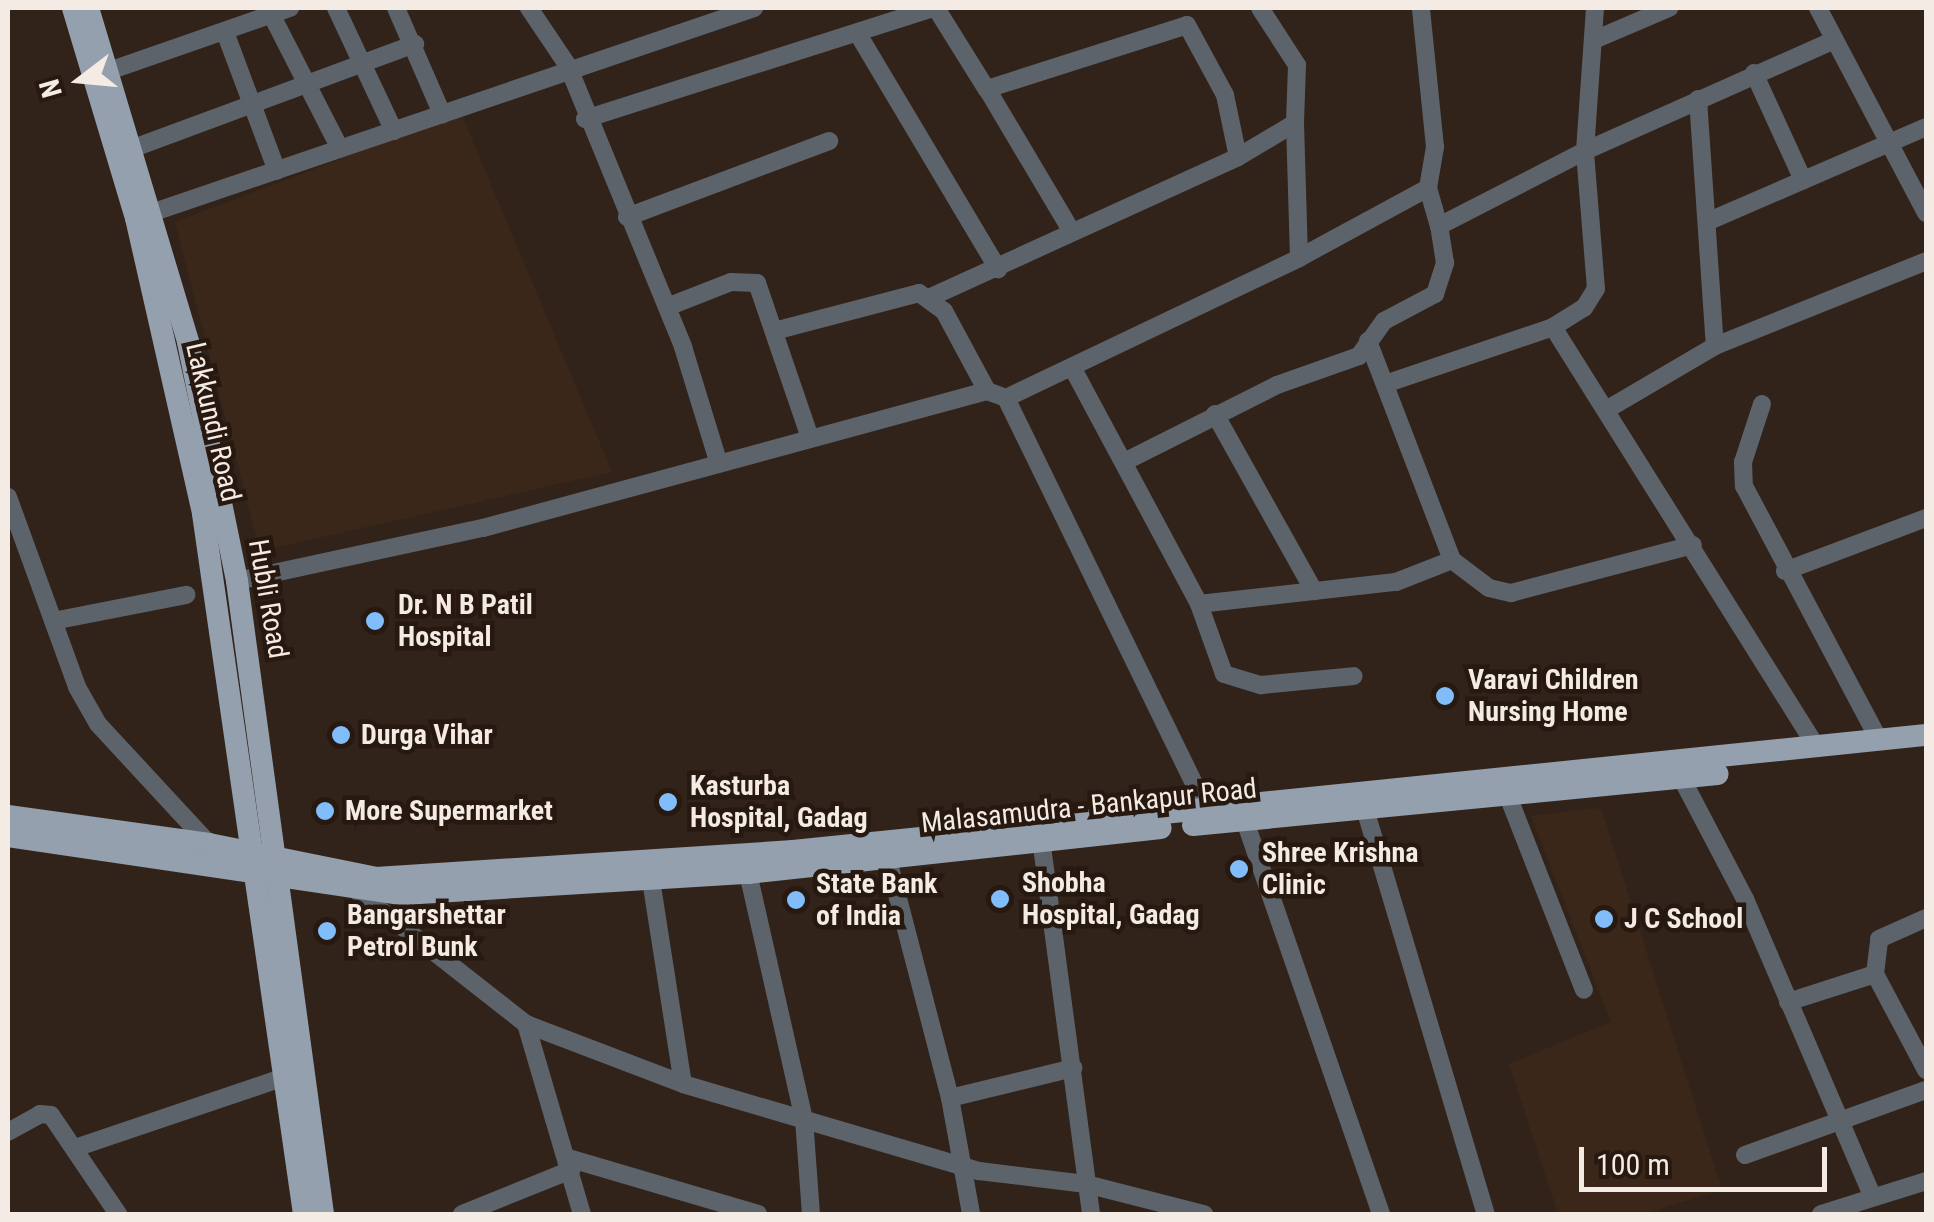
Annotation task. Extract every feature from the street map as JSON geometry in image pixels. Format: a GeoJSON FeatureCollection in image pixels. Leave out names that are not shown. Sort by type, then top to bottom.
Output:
{"type":"FeatureCollection","features":[{"type":"Feature","properties":{"kind":"main road"},"geometry":{"type":"LineString","coordinates":[[58,8],[80,42]]}},
{"type":"Feature","properties":{"kind":"main road","name":"Lakkundi Road"},"geometry":{"type":"LineString","coordinates":[[72,8],[136,218],[203,514],[266,865],[285,1077],[304,1214]]}},
{"type":"Feature","properties":{"kind":"main road","name":"Hubli Road"},"geometry":{"type":"LineString","coordinates":[[88,8],[154,212],[188,342],[236,581],[266,865],[323,1214]]}},
{"type":"Feature","properties":{"kind":"main road"},"geometry":{"type":"LineString","coordinates":[[8,836],[376,878],[568,868],[1926,735]]}},
{"type":"Feature","properties":{"kind":"main road","name":"Malasamudra - Bankapur Road"},"geometry":{"type":"LineString","coordinates":[[266,865],[359,892],[651,880],[748,873],[1041,838],[1682,779],[1926,750]]}},
{"type":"Feature","properties":{"kind":"main road"},"geometry":{"type":"LineString","coordinates":[[8,816],[210,844],[266,865]]}},
{"type":"Feature","properties":{"kind":"street"},"geometry":{"type":"LineString","coordinates":[[106,72],[225,32],[270,11],[290,8]]}},
{"type":"Feature","properties":{"kind":"street"},"geometry":{"type":"LineString","coordinates":[[336,8],[366,61],[394,130]]}},
{"type":"Feature","properties":{"kind":"street"},"geometry":{"type":"LineString","coordinates":[[396,8],[442,114]]}},
{"type":"Feature","properties":{"kind":"street"},"geometry":{"type":"LineString","coordinates":[[530,8],[568,66],[585,118],[666,308],[719,464]]}},
{"type":"Feature","properties":{"kind":"street"},"geometry":{"type":"LineString","coordinates":[[154,212],[442,114],[568,66],[754,8]]}},
{"type":"Feature","properties":{"kind":"street"},"geometry":{"type":"LineString","coordinates":[[585,118],[858,34],[904,12],[934,8],[1072,232]]}},
{"type":"Feature","properties":{"kind":"street"},"geometry":{"type":"LineString","coordinates":[[1177,8],[1224,94],[1238,157]]}},
{"type":"Feature","properties":{"kind":"street"},"geometry":{"type":"LineString","coordinates":[[1260,8],[1297,65],[1294,123],[1299,258]]}},
{"type":"Feature","properties":{"kind":"street"},"geometry":{"type":"LineString","coordinates":[[1126,461],[1215,414],[1351,362],[1384,322],[1435,294],[1445,263],[1428,188],[1435,148],[1421,8]]}},
{"type":"Feature","properties":{"kind":"street"},"geometry":{"type":"LineString","coordinates":[[1385,384],[1553,327],[1584,308],[1596,289],[1585,151],[1595,8]]}},
{"type":"Feature","properties":{"kind":"street"},"geometry":{"type":"LineString","coordinates":[[1594,40],[1669,8]]}},
{"type":"Feature","properties":{"kind":"street"},"geometry":{"type":"LineString","coordinates":[[1818,8],[1893,142],[1926,214]]}},
{"type":"Feature","properties":{"kind":"street"},"geometry":{"type":"LineString","coordinates":[[270,11],[340,149]]}},
{"type":"Feature","properties":{"kind":"street"},"geometry":{"type":"LineString","coordinates":[[987,90],[1186,24]]}},
{"type":"Feature","properties":{"kind":"street"},"geometry":{"type":"LineString","coordinates":[[225,32],[278,171]]}},
{"type":"Feature","properties":{"kind":"street"},"geometry":{"type":"LineString","coordinates":[[858,34],[998,269]]}},
{"type":"Feature","properties":{"kind":"street"},"geometry":{"type":"LineString","coordinates":[[1439,226],[1585,151],[1834,40]]}},
{"type":"Feature","properties":{"kind":"street"},"geometry":{"type":"LineString","coordinates":[[131,149],[249,102],[414,44]]}},
{"type":"Feature","properties":{"kind":"street"},"geometry":{"type":"LineString","coordinates":[[1754,73],[1803,180]]}},
{"type":"Feature","properties":{"kind":"street"},"geometry":{"type":"LineString","coordinates":[[1698,99],[1715,346]]}},
{"type":"Feature","properties":{"kind":"street"},"geometry":{"type":"LineString","coordinates":[[778,330],[905,294],[931,297],[1238,157],[1294,123]]}},
{"type":"Feature","properties":{"kind":"street"},"geometry":{"type":"LineString","coordinates":[[1709,221],[1926,127]]}},
{"type":"Feature","properties":{"kind":"street"},"geometry":{"type":"LineString","coordinates":[[627,217],[829,141]]}},
{"type":"Feature","properties":{"kind":"street"},"geometry":{"type":"LineString","coordinates":[[1006,398],[1299,258],[1428,188]]}},
{"type":"Feature","properties":{"kind":"street"},"geometry":{"type":"LineString","coordinates":[[1606,410],[1715,346],[1926,261]]}},
{"type":"Feature","properties":{"kind":"street"},"geometry":{"type":"LineString","coordinates":[[666,308],[745,278],[763,292],[810,438]]}},
{"type":"Feature","properties":{"kind":"street"},"geometry":{"type":"LineString","coordinates":[[931,297],[987,390],[1006,398],[1206,808]]}},
{"type":"Feature","properties":{"kind":"street"},"geometry":{"type":"LineString","coordinates":[[1553,327],[1693,544],[1817,748]]}},
{"type":"Feature","properties":{"kind":"street"},"geometry":{"type":"LineString","coordinates":[[1368,342],[1452,560],[1489,588],[1512,593],[1693,544]]}},
{"type":"Feature","properties":{"kind":"street"},"geometry":{"type":"LineString","coordinates":[[1072,367],[1200,604],[1214,660],[1238,682],[1354,676]]}},
{"type":"Feature","properties":{"kind":"street"},"geometry":{"type":"LineString","coordinates":[[236,581],[484,528],[987,390]]}},
{"type":"Feature","properties":{"kind":"street"},"geometry":{"type":"LineString","coordinates":[[1762,404],[1743,462],[1744,486],[1785,570],[1879,740]]}},
{"type":"Feature","properties":{"kind":"street"},"geometry":{"type":"LineString","coordinates":[[1215,414],[1314,591]]}},
{"type":"Feature","properties":{"kind":"street"},"geometry":{"type":"LineString","coordinates":[[8,497],[53,621],[98,724],[210,844]]}},
{"type":"Feature","properties":{"kind":"street"},"geometry":{"type":"LineString","coordinates":[[1785,570],[1926,518]]}},
{"type":"Feature","properties":{"kind":"street"},"geometry":{"type":"LineString","coordinates":[[1200,604],[1396,582],[1452,560]]}},
{"type":"Feature","properties":{"kind":"street"},"geometry":{"type":"LineString","coordinates":[[53,621],[186,595]]}},
{"type":"Feature","properties":{"kind":"street"},"geometry":{"type":"LineString","coordinates":[[1682,779],[1745,898],[1872,1195]]}},
{"type":"Feature","properties":{"kind":"street"},"geometry":{"type":"LineString","coordinates":[[1508,796],[1584,990]]}},
{"type":"Feature","properties":{"kind":"street"},"geometry":{"type":"LineString","coordinates":[[1365,809],[1486,1214]]}},
{"type":"Feature","properties":{"kind":"street"},"geometry":{"type":"LineString","coordinates":[[1245,821],[1381,1214]]}},
{"type":"Feature","properties":{"kind":"street"},"geometry":{"type":"LineString","coordinates":[[1041,838],[1091,1214]]}},
{"type":"Feature","properties":{"kind":"street"},"geometry":{"type":"LineString","coordinates":[[887,856],[950,1098],[966,1167],[971,1214]]}},
{"type":"Feature","properties":{"kind":"street"},"geometry":{"type":"LineString","coordinates":[[748,873],[804,1120],[811,1214]]}},
{"type":"Feature","properties":{"kind":"street"},"geometry":{"type":"LineString","coordinates":[[651,880],[683,1084]]}},
{"type":"Feature","properties":{"kind":"street"},"geometry":{"type":"LineString","coordinates":[[359,892],[526,1024],[683,1084],[966,1167],[1086,1184],[1194,1213]]}},
{"type":"Feature","properties":{"kind":"street"},"geometry":{"type":"LineString","coordinates":[[1926,918],[1879,938],[1875,974],[1926,1070]]}},
{"type":"Feature","properties":{"kind":"street"},"geometry":{"type":"LineString","coordinates":[[1788,1002],[1875,974]]}},
{"type":"Feature","properties":{"kind":"street"},"geometry":{"type":"LineString","coordinates":[[526,1024],[582,1214]]}},
{"type":"Feature","properties":{"kind":"street"},"geometry":{"type":"LineString","coordinates":[[950,1098],[1073,1068]]}},
{"type":"Feature","properties":{"kind":"street"},"geometry":{"type":"LineString","coordinates":[[74,1148],[285,1077]]}},
{"type":"Feature","properties":{"kind":"street"},"geometry":{"type":"LineString","coordinates":[[1745,1155],[1926,1090]]}},
{"type":"Feature","properties":{"kind":"street"},"geometry":{"type":"LineString","coordinates":[[8,1132],[40,1114],[51,1115],[118,1214]]}},
{"type":"Feature","properties":{"kind":"street"},"geometry":{"type":"LineString","coordinates":[[474,1213],[570,1164],[694,1205],[758,1214]]}},
{"type":"Feature","properties":{"kind":"street"},"geometry":{"type":"LineString","coordinates":[[1821,1214],[1926,1181]]}},
{"type":"Feature","properties":{"kind":"shaded area"},"geometry":{"type":"Polygon","coordinates":[[[461,113],[612,472],[260,551],[175,222],[461,113]]]}},
{"type":"Feature","properties":{"kind":"shaded area","name":"J C School"},"geometry":{"type":"Polygon","coordinates":[[[1601,808],[1722,1190],[1643,1214],[1558,1214],[1509,1064],[1611,1022],[1531,816],[1601,808]]]}},
{"type":"Feature","properties":{"kind":"place","name":"Dr. N B Patil Hospital"},"geometry":{"type":"Point","coordinates":[375,621]}},
{"type":"Feature","properties":{"kind":"place","name":"Varavi Children Nursing Home"},"geometry":{"type":"Point","coordinates":[1445,696]}},
{"type":"Feature","properties":{"kind":"place","name":"Durga Vihar"},"geometry":{"type":"Point","coordinates":[341,735]}},
{"type":"Feature","properties":{"kind":"place","name":"Kasturba Hospital, Gadag"},"geometry":{"type":"Point","coordinates":[668,802]}},
{"type":"Feature","properties":{"kind":"place","name":"More Supermarket"},"geometry":{"type":"Point","coordinates":[325,811]}},
{"type":"Feature","properties":{"kind":"place","name":"Shree Krishna Clinic"},"geometry":{"type":"Point","coordinates":[1239,869]}},
{"type":"Feature","properties":{"kind":"place","name":"Shobha Hospital, Gadag"},"geometry":{"type":"Point","coordinates":[1000,899]}},
{"type":"Feature","properties":{"kind":"place","name":"State Bank of India"},"geometry":{"type":"Point","coordinates":[796,900]}},
{"type":"Feature","properties":{"kind":"place","name":"J C School"},"geometry":{"type":"Point","coordinates":[1604,919]}},
{"type":"Feature","properties":{"kind":"place","name":"Bangarshettar Petrol Bunk"},"geometry":{"type":"Point","coordinates":[327,931]}}]}
